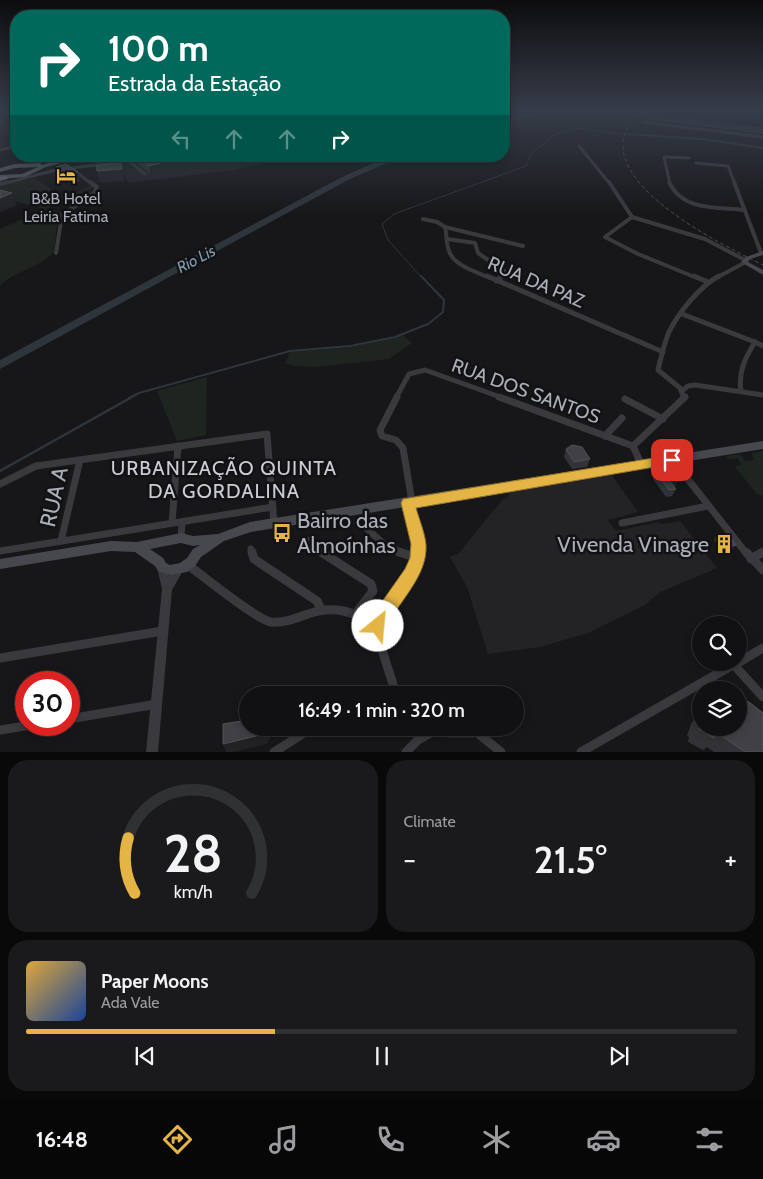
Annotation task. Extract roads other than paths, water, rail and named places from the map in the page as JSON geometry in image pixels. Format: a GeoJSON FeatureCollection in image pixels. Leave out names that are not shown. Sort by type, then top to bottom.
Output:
{"type":"FeatureCollection","features":[{"type":"Feature","properties":{"kind":"main road"},"geometry":{"type":"LineString","coordinates":[[34,165],[46,162]]}},
{"type":"Feature","properties":{"kind":"main road"},"geometry":{"type":"LineString","coordinates":[[0,169],[48,162]]}},
{"type":"Feature","properties":{"kind":"main road"},"geometry":{"type":"LineString","coordinates":[[1,180],[23,176],[41,167],[60,162]]}},
{"type":"Feature","properties":{"kind":"main road"},"geometry":{"type":"LineString","coordinates":[[41,167],[71,162]]}},
{"type":"Feature","properties":{"kind":"main road"},"geometry":{"type":"LineString","coordinates":[[25,165],[32,168],[31,171]]}},
{"type":"Feature","properties":{"kind":"main road"},"geometry":{"type":"LineString","coordinates":[[744,261],[762,253]]}},
{"type":"Feature","properties":{"kind":"main road"},"geometry":{"type":"LineString","coordinates":[[744,261],[763,273]]}},
{"type":"Feature","properties":{"kind":"main road"},"geometry":{"type":"LineString","coordinates":[[137,547],[170,570],[184,567],[197,553],[220,538],[250,527],[410,503],[763,445]]}},
{"type":"Feature","properties":{"kind":"main road"},"geometry":{"type":"LineString","coordinates":[[0,564],[111,546],[137,547],[187,539],[220,538]]}},
{"type":"Feature","properties":{"kind":"main road"},"geometry":{"type":"LineString","coordinates":[[187,539],[196,544],[197,553]]}},
{"type":"Feature","properties":{"kind":"main road"},"geometry":{"type":"LineString","coordinates":[[160,564],[160,551],[169,542]]}},
{"type":"Feature","properties":{"kind":"street"},"geometry":{"type":"LineString","coordinates":[[579,146],[620,196],[632,217],[705,239],[744,261]]}},
{"type":"Feature","properties":{"kind":"street"},"geometry":{"type":"LineString","coordinates":[[688,158],[664,157],[664,172],[680,200],[689,204],[744,210]]}},
{"type":"Feature","properties":{"kind":"street"},"geometry":{"type":"LineString","coordinates":[[1,180],[114,162]]}},
{"type":"Feature","properties":{"kind":"street"},"geometry":{"type":"LineString","coordinates":[[130,162],[145,174]]}},
{"type":"Feature","properties":{"kind":"street"},"geometry":{"type":"LineString","coordinates":[[696,163],[728,166],[762,253]]}},
{"type":"Feature","properties":{"kind":"street"},"geometry":{"type":"LineString","coordinates":[[56,253],[62,214],[94,193],[97,187],[74,172],[73,168]]}},
{"type":"Feature","properties":{"kind":"street"},"geometry":{"type":"LineString","coordinates":[[632,217],[605,237],[638,254],[708,282]]}},
{"type":"Feature","properties":{"kind":"street"},"geometry":{"type":"LineString","coordinates":[[423,219],[438,222],[445,228],[523,246]]}},
{"type":"Feature","properties":{"kind":"street","name":"RUA DA PAZ"},"geometry":{"type":"LineString","coordinates":[[445,228],[446,249],[453,258],[472,270],[662,352]]}},
{"type":"Feature","properties":{"kind":"street"},"geometry":{"type":"LineString","coordinates":[[447,239],[476,243],[478,253],[504,271],[502,277],[496,281]]}},
{"type":"Feature","properties":{"kind":"street"},"geometry":{"type":"LineString","coordinates":[[641,464],[633,446],[684,400],[685,396],[683,390],[659,372],[662,352],[669,332],[686,305],[708,282],[744,261]]}},
{"type":"Feature","properties":{"kind":"street"},"geometry":{"type":"LineString","coordinates":[[682,314],[763,346]]}},
{"type":"Feature","properties":{"kind":"street"},"geometry":{"type":"LineString","coordinates":[[741,391],[738,374],[755,342]]}},
{"type":"Feature","properties":{"kind":"street","name":"RUA DOS SANTOS"},"geometry":{"type":"LineString","coordinates":[[410,503],[404,448],[400,443],[382,436],[380,433],[409,374],[425,370],[633,446]]}},
{"type":"Feature","properties":{"kind":"street"},"geometry":{"type":"LineString","coordinates":[[683,390],[691,385],[741,391],[763,396]]}},
{"type":"Feature","properties":{"kind":"street"},"geometry":{"type":"LineString","coordinates":[[624,399],[663,420]]}},
{"type":"Feature","properties":{"kind":"street"},"geometry":{"type":"LineString","coordinates":[[605,436],[622,418]]}},
{"type":"Feature","properties":{"kind":"street"},"geometry":{"type":"LineString","coordinates":[[0,484],[36,466],[267,434],[274,524]]}},
{"type":"Feature","properties":{"kind":"street"},"geometry":{"type":"LineString","coordinates":[[172,523],[178,446]]}},
{"type":"Feature","properties":{"kind":"street","name":"RUA A"},"geometry":{"type":"LineString","coordinates":[[61,541],[80,460]]}},
{"type":"Feature","properties":{"kind":"street"},"geometry":{"type":"LineString","coordinates":[[672,460],[751,559],[763,570]]}},
{"type":"Feature","properties":{"kind":"street"},"geometry":{"type":"LineString","coordinates":[[394,686],[379,629],[385,611],[411,573],[418,558],[418,544],[410,503]]}},
{"type":"Feature","properties":{"kind":"street"},"geometry":{"type":"LineString","coordinates":[[622,523],[708,506]]}},
{"type":"Feature","properties":{"kind":"street"},"geometry":{"type":"LineString","coordinates":[[0,551],[273,507]]}},
{"type":"Feature","properties":{"kind":"street"},"geometry":{"type":"LineString","coordinates":[[182,522],[187,539]]}},
{"type":"Feature","properties":{"kind":"street"},"geometry":{"type":"LineString","coordinates":[[367,529],[375,538],[402,555],[418,558]]}},
{"type":"Feature","properties":{"kind":"street"},"geometry":{"type":"LineString","coordinates":[[310,540],[315,548],[371,584],[373,591],[356,613]]}},
{"type":"Feature","properties":{"kind":"street"},"geometry":{"type":"LineString","coordinates":[[252,549],[254,559],[317,601],[317,611]]}},
{"type":"Feature","properties":{"kind":"street"},"geometry":{"type":"LineString","coordinates":[[751,559],[763,552]]}},
{"type":"Feature","properties":{"kind":"street"},"geometry":{"type":"LineString","coordinates":[[152,752],[167,589],[160,564]]}},
{"type":"Feature","properties":{"kind":"street"},"geometry":{"type":"LineString","coordinates":[[167,589],[184,567],[264,620],[278,623],[286,622],[317,611],[356,613],[379,629]]}},
{"type":"Feature","properties":{"kind":"street"},"geometry":{"type":"LineString","coordinates":[[0,658],[164,631]]}},
{"type":"Feature","properties":{"kind":"street"},"geometry":{"type":"LineString","coordinates":[[747,657],[763,648]]}},
{"type":"Feature","properties":{"kind":"street"},"geometry":{"type":"LineString","coordinates":[[581,752],[723,671]]}},
{"type":"Feature","properties":{"kind":"street"},"geometry":{"type":"LineString","coordinates":[[743,671],[763,697]]}},
{"type":"Feature","properties":{"kind":"street"},"geometry":{"type":"LineString","coordinates":[[80,717],[157,704]]}},
{"type":"Feature","properties":{"kind":"street"},"geometry":{"type":"LineString","coordinates":[[0,730],[15,728]]}},
{"type":"Feature","properties":{"kind":"street"},"geometry":{"type":"LineString","coordinates":[[274,752],[299,736]]}},
{"type":"Feature","properties":{"kind":"street"},"geometry":{"type":"LineString","coordinates":[[406,752],[418,740],[425,736]]}},
{"type":"Feature","properties":{"kind":"street"},"geometry":{"type":"LineString","coordinates":[[480,736],[501,752]]}},
{"type":"Feature","properties":{"kind":"water","name":"Rio Lis"},"geometry":{"type":"Polygon","coordinates":[[[376,162],[389,162],[348,180],[0,369],[0,360],[340,178],[376,162]]]}},
{"type":"Feature","properties":{"kind":"waterway"},"geometry":{"type":"LineString","coordinates":[[422,278],[388,240],[382,224],[394,214],[526,166],[531,154],[542,145]]}},
{"type":"Feature","properties":{"kind":"waterway"},"geometry":{"type":"LineString","coordinates":[[744,145],[763,148]]}},
{"type":"Feature","properties":{"kind":"waterway"},"geometry":{"type":"LineString","coordinates":[[129,398],[139,393],[290,351],[350,346],[395,337],[428,324],[443,312],[444,300],[421,276]]}},
{"type":"Feature","properties":{"kind":"waterway"},"geometry":{"type":"LineString","coordinates":[[0,471],[132,397]]}},
{"type":"Feature","properties":{"kind":"railway"},"geometry":{"type":"LineString","coordinates":[[623,145],[628,166],[641,184],[658,202],[702,233],[763,265]]}},
{"type":"Feature","properties":{"kind":"place","name":"B&B Hotel Leiria Fatima"},"geometry":{"type":"Point","coordinates":[66,176]}},
{"type":"Feature","properties":{"kind":"place","name":"Bairro das Almoínhas"},"geometry":{"type":"Point","coordinates":[282,533]}},
{"type":"Feature","properties":{"kind":"place","name":"Vivenda Vinagre"},"geometry":{"type":"Point","coordinates":[724,544]}},
{"type":"Feature","properties":{"kind":"district","name":"URBANIZAÇÃO QUINTA DA GORDALINA"},"geometry":{"type":"Point","coordinates":[224,480]}}]}
